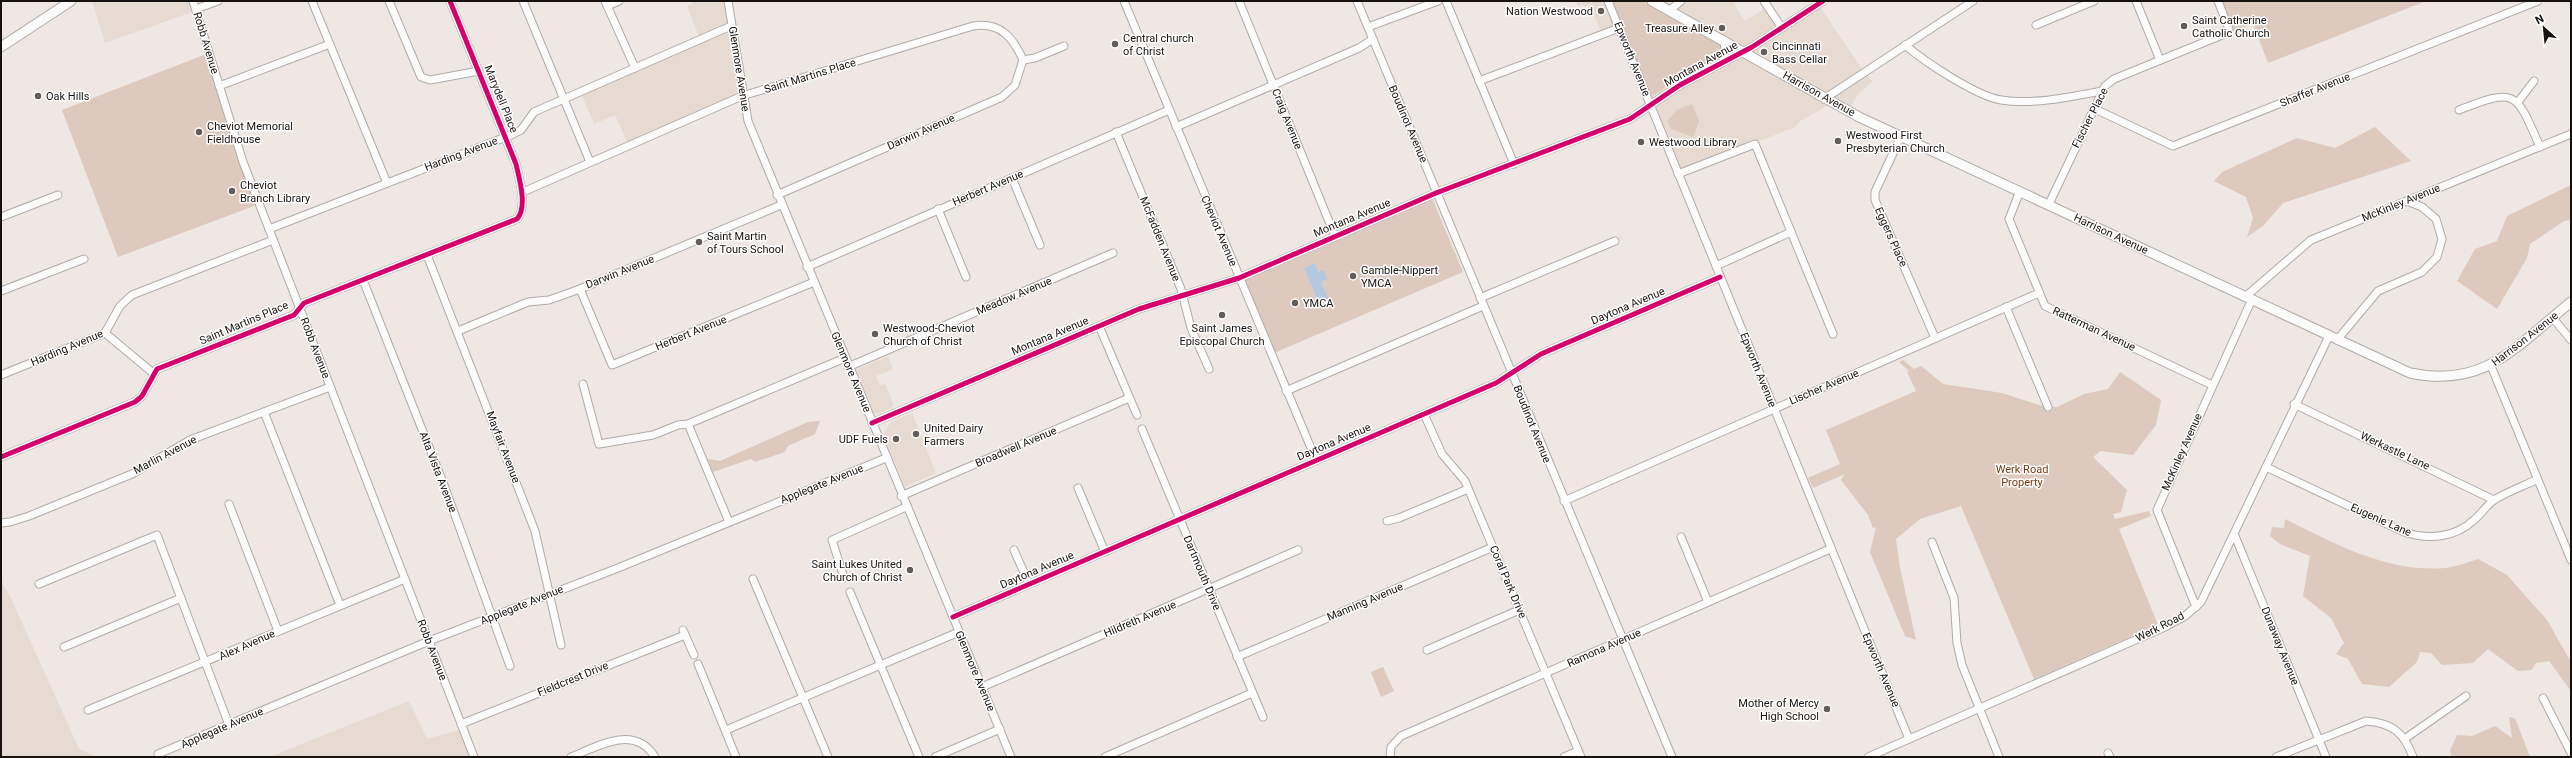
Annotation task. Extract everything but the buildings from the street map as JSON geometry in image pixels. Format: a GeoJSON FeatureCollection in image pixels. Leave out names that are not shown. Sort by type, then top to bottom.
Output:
{"type":"FeatureCollection","features":[{"type":"Feature","properties":{"kind":"main road","name":"Harrison Avenue"},"geometry":{"type":"LineString","coordinates":[[1652,1],[1744,51],[1824,99],[2410,373],[2427,376],[2461,375],[2491,366],[2571,302]]}},
{"type":"Feature","properties":{"kind":"main road"},"geometry":{"type":"LineString","coordinates":[[1,47],[65,3]]}},
{"type":"Feature","properties":{"kind":"street","name":"Robb Avenue"},"geometry":{"type":"LineString","coordinates":[[193,1],[236,142],[474,757]]}},
{"type":"Feature","properties":{"kind":"street"},"geometry":{"type":"LineString","coordinates":[[196,9],[218,1]]}},
{"type":"Feature","properties":{"kind":"street"},"geometry":{"type":"LineString","coordinates":[[312,1],[387,183]]}},
{"type":"Feature","properties":{"kind":"street"},"geometry":{"type":"LineString","coordinates":[[389,1],[421,77],[430,80],[479,70]]}},
{"type":"Feature","properties":{"kind":"street","name":"Marydell Place"},"geometry":{"type":"LineString","coordinates":[[450,1],[506,137],[523,192],[521,208]]}},
{"type":"Feature","properties":{"kind":"street"},"geometry":{"type":"LineString","coordinates":[[523,1],[590,162]]}},
{"type":"Feature","properties":{"kind":"street"},"geometry":{"type":"LineString","coordinates":[[619,1],[606,4],[635,68]]}},
{"type":"Feature","properties":{"kind":"street","name":"Glenmore Avenue"},"geometry":{"type":"LineString","coordinates":[[728,1],[742,96],[748,121],[781,205],[1011,757]]}},
{"type":"Feature","properties":{"kind":"street","name":"Cheviot Avenue"},"geometry":{"type":"LineString","coordinates":[[1124,1],[1238,278],[1316,460]]}},
{"type":"Feature","properties":{"kind":"street","name":"Craig Avenue"},"geometry":{"type":"LineString","coordinates":[[1239,1],[1335,236]]}},
{"type":"Feature","properties":{"kind":"street","name":"Boudinot Avenue"},"geometry":{"type":"LineString","coordinates":[[1357,1],[1564,501],[1672,757]]}},
{"type":"Feature","properties":{"kind":"street"},"geometry":{"type":"LineString","coordinates":[[1368,27],[1438,1]]}},
{"type":"Feature","properties":{"kind":"street"},"geometry":{"type":"LineString","coordinates":[[1446,1],[1514,164]]}},
{"type":"Feature","properties":{"kind":"street","name":"Epworth Avenue"},"geometry":{"type":"LineString","coordinates":[[1608,1],[1830,549],[1910,739]]}},
{"type":"Feature","properties":{"kind":"street"},"geometry":{"type":"LineString","coordinates":[[1670,10],[1681,1]]}},
{"type":"Feature","properties":{"kind":"street"},"geometry":{"type":"LineString","coordinates":[[1764,1],[1782,28]]}},
{"type":"Feature","properties":{"kind":"street","name":"Montana Avenue"},"geometry":{"type":"LineString","coordinates":[[872,423],[1139,309],[1238,278],[1436,193],[1630,119],[1680,85],[1744,51],[1823,1]]}},
{"type":"Feature","properties":{"kind":"street"},"geometry":{"type":"LineString","coordinates":[[1824,99],[1973,1]]}},
{"type":"Feature","properties":{"kind":"street"},"geometry":{"type":"LineString","coordinates":[[2036,25],[2094,1]]}},
{"type":"Feature","properties":{"kind":"street"},"geometry":{"type":"LineString","coordinates":[[2136,1],[2160,60]]}},
{"type":"Feature","properties":{"kind":"street","name":"Fischer Place"},"geometry":{"type":"LineString","coordinates":[[2049,204],[2093,108],[2102,92],[2114,79],[2227,33],[2229,29],[2218,1]]}},
{"type":"Feature","properties":{"kind":"street","name":"Shaffer Avenue"},"geometry":{"type":"LineString","coordinates":[[2093,108],[2172,146],[2538,1]]}},
{"type":"Feature","properties":{"kind":"street","name":"Saint Martins Place"},"geometry":{"type":"LineString","coordinates":[[523,192],[742,96],[981,25],[998,28],[1008,35],[1023,60]]}},
{"type":"Feature","properties":{"kind":"street","name":"Harding Avenue"},"geometry":{"type":"LineString","coordinates":[[269,229],[506,137],[521,130],[534,112],[731,26]]}},
{"type":"Feature","properties":{"kind":"street"},"geometry":{"type":"LineString","coordinates":[[1479,81],[1619,28]]}},
{"type":"Feature","properties":{"kind":"street"},"geometry":{"type":"LineString","coordinates":[[1176,127],[1359,48],[1373,39]]}},
{"type":"Feature","properties":{"kind":"street"},"geometry":{"type":"LineString","coordinates":[[1723,61],[1726,50],[1724,40]]}},
{"type":"Feature","properties":{"kind":"street"},"geometry":{"type":"LineString","coordinates":[[219,86],[330,44]]}},
{"type":"Feature","properties":{"kind":"street"},"geometry":{"type":"LineString","coordinates":[[1905,45],[1958,81],[2001,100],[2058,99],[2102,92]]}},
{"type":"Feature","properties":{"kind":"street"},"geometry":{"type":"LineString","coordinates":[[1023,60],[1035,58],[1064,46]]}},
{"type":"Feature","properties":{"kind":"street","name":"Darwin Avenue"},"geometry":{"type":"LineString","coordinates":[[777,195],[1002,97],[1015,85],[1023,60]]}},
{"type":"Feature","properties":{"kind":"street"},"geometry":{"type":"LineString","coordinates":[[2518,102],[2534,81]]}},
{"type":"Feature","properties":{"kind":"street"},"geometry":{"type":"LineString","coordinates":[[2459,110],[2498,96],[2518,102],[2525,112],[2540,146]]}},
{"type":"Feature","properties":{"kind":"street","name":"Herbert Avenue"},"geometry":{"type":"LineString","coordinates":[[807,267],[1169,110]]}},
{"type":"Feature","properties":{"kind":"street","name":"McFadden Avenue"},"geometry":{"type":"LineString","coordinates":[[1116,132],[1183,296],[1191,328],[1209,370]]}},
{"type":"Feature","properties":{"kind":"street","name":"McKinley Avenue"},"geometry":{"type":"LineString","coordinates":[[2196,607],[2157,510],[2249,298],[2311,240],[2571,134]]}},
{"type":"Feature","properties":{"kind":"street","name":"Eggers Place"},"geometry":{"type":"LineString","coordinates":[[1901,136],[1875,192],[1875,200],[1935,338]]}},
{"type":"Feature","properties":{"kind":"street"},"geometry":{"type":"LineString","coordinates":[[1678,174],[1755,144],[1833,334]]}},
{"type":"Feature","properties":{"kind":"street"},"geometry":{"type":"LineString","coordinates":[[1012,178],[1040,245]]}},
{"type":"Feature","properties":{"kind":"street","name":"Ratterman Avenue"},"geometry":{"type":"LineString","coordinates":[[2020,191],[2009,219],[2044,306],[2212,385]]}},
{"type":"Feature","properties":{"kind":"street"},"geometry":{"type":"LineString","coordinates":[[1,217],[58,196]]}},
{"type":"Feature","properties":{"kind":"street","name":"Werk Road"},"geometry":{"type":"LineString","coordinates":[[1868,757],[2165,627],[2196,607],[2212,585],[2294,404],[2333,338],[2378,291],[2422,272],[2437,257],[2442,239],[2436,219],[2422,207],[2407,201]]}},
{"type":"Feature","properties":{"kind":"street","name":"Darwin Avenue"},"geometry":{"type":"LineString","coordinates":[[458,331],[528,302],[549,300],[580,289],[781,205]]}},
{"type":"Feature","properties":{"kind":"street","name":"Saint Martins Place"},"geometry":{"type":"LineString","coordinates":[[153,373],[157,369],[294,315],[304,303],[514,221],[520,217],[521,208]]}},
{"type":"Feature","properties":{"kind":"street"},"geometry":{"type":"LineString","coordinates":[[938,209],[966,277]]}},
{"type":"Feature","properties":{"kind":"street"},"geometry":{"type":"LineString","coordinates":[[1716,266],[1791,232]]}},
{"type":"Feature","properties":{"kind":"street","name":"Harding Avenue"},"geometry":{"type":"LineString","coordinates":[[1,375],[105,333],[120,306],[132,295],[273,240]]}},
{"type":"Feature","properties":{"kind":"street"},"geometry":{"type":"LineString","coordinates":[[1480,298],[1615,241]]}},
{"type":"Feature","properties":{"kind":"street","name":"Meadow Avenue"},"geometry":{"type":"LineString","coordinates":[[848,367],[1113,253]]}},
{"type":"Feature","properties":{"kind":"street","name":"Mayfair Avenue"},"geometry":{"type":"LineString","coordinates":[[428,255],[530,519],[550,594],[561,645]]}},
{"type":"Feature","properties":{"kind":"street"},"geometry":{"type":"LineString","coordinates":[[1,291],[84,259]]}},
{"type":"Feature","properties":{"kind":"street","name":"Daytona Avenue"},"geometry":{"type":"LineString","coordinates":[[953,617],[1496,383],[1541,354],[1720,276]]}},
{"type":"Feature","properties":{"kind":"street","name":"Alta Vista Avenue"},"geometry":{"type":"LineString","coordinates":[[363,280],[444,485],[510,666]]}},
{"type":"Feature","properties":{"kind":"street","name":"Herbert Avenue"},"geometry":{"type":"LineString","coordinates":[[580,289],[612,365],[814,282]]}},
{"type":"Feature","properties":{"kind":"street","name":"Lischer Avenue"},"geometry":{"type":"LineString","coordinates":[[1564,501],[2039,293]]}},
{"type":"Feature","properties":{"kind":"street"},"geometry":{"type":"LineString","coordinates":[[1286,391],[1483,306]]}},
{"type":"Feature","properties":{"kind":"street"},"geometry":{"type":"LineString","coordinates":[[2006,307],[2048,407]]}},
{"type":"Feature","properties":{"kind":"street"},"geometry":{"type":"LineString","coordinates":[[2552,317],[2571,340]]}},
{"type":"Feature","properties":{"kind":"street"},"geometry":{"type":"LineString","coordinates":[[1099,326],[1137,415]]}},
{"type":"Feature","properties":{"kind":"street"},"geometry":{"type":"LineString","coordinates":[[1,457],[135,402],[142,396],[153,373],[105,333]]}},
{"type":"Feature","properties":{"kind":"street"},"geometry":{"type":"LineString","coordinates":[[583,384],[599,444],[653,435],[678,425],[688,424],[845,358]]}},
{"type":"Feature","properties":{"kind":"street"},"geometry":{"type":"LineString","coordinates":[[2491,366],[2536,480],[2568,547],[2571,560]]}},
{"type":"Feature","properties":{"kind":"street","name":"Marlin Avenue"},"geometry":{"type":"LineString","coordinates":[[1,523],[29,516],[132,474],[190,440],[330,387]]}},
{"type":"Feature","properties":{"kind":"street","name":"Broadwell Avenue"},"geometry":{"type":"LineString","coordinates":[[902,496],[1130,398]]}},
{"type":"Feature","properties":{"kind":"street","name":"Werkastle Lane"},"geometry":{"type":"LineString","coordinates":[[2294,404],[2494,500]]}},
{"type":"Feature","properties":{"kind":"street"},"geometry":{"type":"LineString","coordinates":[[264,412],[340,605]]}},
{"type":"Feature","properties":{"kind":"street","name":"Coral Park Drive"},"geometry":{"type":"LineString","coordinates":[[1424,414],[1442,454],[1462,475],[1580,754]]}},
{"type":"Feature","properties":{"kind":"street"},"geometry":{"type":"LineString","coordinates":[[688,424],[729,522]]}},
{"type":"Feature","properties":{"kind":"street","name":"Dartmouth Drive"},"geometry":{"type":"LineString","coordinates":[[1142,429],[1263,717]]}},
{"type":"Feature","properties":{"kind":"street","name":"Applegate Avenue"},"geometry":{"type":"LineString","coordinates":[[158,754],[429,641],[550,594],[886,458]]}},
{"type":"Feature","properties":{"kind":"street","name":"Eugenie Lane"},"geometry":{"type":"LineString","coordinates":[[2266,467],[2404,532],[2422,537],[2442,536],[2459,530],[2474,520],[2494,500],[2536,480]]}},
{"type":"Feature","properties":{"kind":"street"},"geometry":{"type":"LineString","coordinates":[[1078,488],[1105,552]]}},
{"type":"Feature","properties":{"kind":"street"},"geometry":{"type":"LineString","coordinates":[[1387,521],[1399,518],[1468,489]]}},
{"type":"Feature","properties":{"kind":"street"},"geometry":{"type":"LineString","coordinates":[[229,504],[278,631]]}},
{"type":"Feature","properties":{"kind":"street"},"geometry":{"type":"LineString","coordinates":[[844,578],[832,540],[906,507]]}},
{"type":"Feature","properties":{"kind":"street"},"geometry":{"type":"LineString","coordinates":[[39,584],[157,535],[229,725]]}},
{"type":"Feature","properties":{"kind":"street","name":"Dunaway Avenue"},"geometry":{"type":"LineString","coordinates":[[2235,536],[2326,757]]}},
{"type":"Feature","properties":{"kind":"street"},"geometry":{"type":"LineString","coordinates":[[1681,537],[1708,602]]}},
{"type":"Feature","properties":{"kind":"street"},"geometry":{"type":"LineString","coordinates":[[1932,542],[1954,598],[1959,654],[1979,709],[1999,757]]}},
{"type":"Feature","properties":{"kind":"street","name":"Manning Avenue"},"geometry":{"type":"LineString","coordinates":[[1237,657],[1493,547]]}},
{"type":"Feature","properties":{"kind":"street","name":"Ramona Avenue"},"geometry":{"type":"LineString","coordinates":[[1390,757],[1391,747],[1401,736],[1830,549]]}},
{"type":"Feature","properties":{"kind":"street"},"geometry":{"type":"LineString","coordinates":[[1014,550],[1029,584]]}},
{"type":"Feature","properties":{"kind":"street","name":"Hildreth Avenue"},"geometry":{"type":"LineString","coordinates":[[982,687],[1298,550]]}},
{"type":"Feature","properties":{"kind":"street","name":"Alex Avenue"},"geometry":{"type":"LineString","coordinates":[[88,710],[205,663],[278,631],[405,579]]}},
{"type":"Feature","properties":{"kind":"street"},"geometry":{"type":"LineString","coordinates":[[753,579],[828,757]]}},
{"type":"Feature","properties":{"kind":"street"},"geometry":{"type":"LineString","coordinates":[[850,592],[919,757]]}},
{"type":"Feature","properties":{"kind":"street"},"geometry":{"type":"LineString","coordinates":[[64,647],[181,598]]}},
{"type":"Feature","properties":{"kind":"street"},"geometry":{"type":"LineString","coordinates":[[1427,650],[1519,610]]}},
{"type":"Feature","properties":{"kind":"street","name":"Fieldcrest Drive"},"geometry":{"type":"LineString","coordinates":[[461,724],[684,632],[694,655]]}},
{"type":"Feature","properties":{"kind":"street"},"geometry":{"type":"LineString","coordinates":[[726,730],[959,632]]}},
{"type":"Feature","properties":{"kind":"street"},"geometry":{"type":"LineString","coordinates":[[698,664],[736,757]]}},
{"type":"Feature","properties":{"kind":"street"},"geometry":{"type":"LineString","coordinates":[[1105,757],[1252,693]]}},
{"type":"Feature","properties":{"kind":"street"},"geometry":{"type":"LineString","coordinates":[[2406,738],[2466,696]]}},
{"type":"Feature","properties":{"kind":"street"},"geometry":{"type":"LineString","coordinates":[[2543,698],[2571,753]]}},
{"type":"Feature","properties":{"kind":"street"},"geometry":{"type":"LineString","coordinates":[[2276,757],[2366,721],[2379,723],[2401,733],[2406,738],[2413,757]]}},
{"type":"Feature","properties":{"kind":"street"},"geometry":{"type":"LineString","coordinates":[[935,757],[1000,729]]}},
{"type":"Feature","properties":{"kind":"street"},"geometry":{"type":"LineString","coordinates":[[571,757],[613,740],[625,738],[641,742],[655,757]]}},
{"type":"Feature","properties":{"kind":"street"},"geometry":{"type":"LineString","coordinates":[[1564,757],[1580,754]]}},
{"type":"Feature","properties":{"kind":"shaded area"},"geometry":{"type":"Polygon","coordinates":[[[92,1],[192,1],[195,11],[105,43],[92,1]]]}},
{"type":"Feature","properties":{"kind":"shaded area"},"geometry":{"type":"Polygon","coordinates":[[[693,1],[728,1],[742,96],[629,146],[615,115],[594,124],[580,91],[700,39],[687,6],[693,3],[693,1]]]}},
{"type":"Feature","properties":{"kind":"shaded area"},"geometry":{"type":"Polygon","coordinates":[[[1576,1],[1738,1],[1734,4],[1745,21],[1768,7],[1782,28],[1818,4],[1864,72],[1873,81],[1857,95],[1849,111],[1833,103],[1800,121],[1795,127],[1678,174],[1619,29],[1602,35],[1590,5],[1584,7],[1583,4],[1578,6],[1576,1]]]}},
{"type":"Feature","properties":{"kind":"shaded area"},"geometry":{"type":"Polygon","coordinates":[[[888,356],[893,369],[876,376],[880,385],[885,384],[894,406],[878,414],[874,413],[856,370],[888,356]]]}},
{"type":"Feature","properties":{"kind":"shaded area"},"geometry":{"type":"Polygon","coordinates":[[[912,413],[936,473],[905,487],[883,434],[891,422],[912,413]]]}},
{"type":"Feature","properties":{"kind":"shaded area"},"geometry":{"type":"Polygon","coordinates":[[[1,582],[10,596],[79,749],[98,757],[1,757],[1,582]]]}},
{"type":"Feature","properties":{"kind":"shaded area"},"geometry":{"type":"Polygon","coordinates":[[[409,701],[427,739],[459,730],[471,757],[269,757],[409,701]]]}},
{"type":"Feature","properties":{"kind":"green space"},"geometry":{"type":"Polygon","coordinates":[[[1612,1],[1642,1],[1718,43],[1722,49],[1721,55],[1679,77],[1654,95],[1649,92],[1612,1]]]}},
{"type":"Feature","properties":{"kind":"green space"},"geometry":{"type":"Polygon","coordinates":[[[2218,1],[2426,1],[2268,63],[2253,24],[2227,33],[2218,1]]]}},
{"type":"Feature","properties":{"kind":"green space"},"geometry":{"type":"Polygon","coordinates":[[[209,53],[259,204],[118,257],[62,110],[209,53]]]}},
{"type":"Feature","properties":{"kind":"green space"},"geometry":{"type":"Polygon","coordinates":[[[1692,104],[1699,121],[1693,137],[1671,129],[1667,121],[1677,110],[1692,104]]]}},
{"type":"Feature","properties":{"kind":"green space"},"geometry":{"type":"Polygon","coordinates":[[[2375,127],[2411,161],[2283,203],[2264,225],[2247,237],[2253,218],[2246,197],[2214,181],[2222,172],[2297,138],[2335,148],[2375,127]]]}},
{"type":"Feature","properties":{"kind":"green space"},"geometry":{"type":"Polygon","coordinates":[[[2571,185],[2571,220],[2564,221],[2530,244],[2527,258],[2497,309],[2457,281],[2475,249],[2497,241],[2507,216],[2571,185]]]}},
{"type":"Feature","properties":{"kind":"green space","name":"Gamble-Nippert YMCA"},"geometry":{"type":"Polygon","coordinates":[[[1432,198],[1463,272],[1274,353],[1243,280],[1432,198]]]}},
{"type":"Feature","properties":{"kind":"green space","name":"Werk Road Property"},"geometry":{"type":"Polygon","coordinates":[[[1903,360],[1914,369],[1921,366],[1943,384],[2002,393],[2042,406],[2057,407],[2084,394],[2108,389],[2120,372],[2161,400],[2156,425],[2133,455],[2101,451],[2093,457],[2127,490],[2121,512],[2113,514],[2115,519],[2149,511],[2151,516],[2119,529],[2158,625],[2034,679],[1961,506],[1920,519],[1896,539],[1900,568],[1916,640],[1905,636],[1870,552],[1876,527],[1873,528],[1868,515],[1841,480],[1845,474],[1813,488],[1808,478],[1840,464],[1826,430],[1916,391],[1907,372],[1909,371],[1899,362],[1903,360]]]}},
{"type":"Feature","properties":{"kind":"green space"},"geometry":{"type":"Polygon","coordinates":[[[820,421],[815,434],[788,446],[785,452],[755,462],[751,459],[713,472],[708,459],[720,461],[808,422],[820,421]]]}},
{"type":"Feature","properties":{"kind":"green space"},"geometry":{"type":"Polygon","coordinates":[[[2285,519],[2343,547],[2362,555],[2383,561],[2403,566],[2445,568],[2458,566],[2478,559],[2507,575],[2547,620],[2571,662],[2571,691],[2549,661],[2536,663],[2532,670],[2518,671],[2488,649],[2473,663],[2442,665],[2431,653],[2420,652],[2417,662],[2389,687],[2362,684],[2348,659],[2336,654],[2344,643],[2331,618],[2303,596],[2310,556],[2280,544],[2270,536],[2272,527],[2284,528],[2285,519]]]}},
{"type":"Feature","properties":{"kind":"green space"},"geometry":{"type":"Polygon","coordinates":[[[1383,667],[1394,691],[1381,697],[1371,672],[1383,667]]]}},
{"type":"Feature","properties":{"kind":"green space"},"geometry":{"type":"Polygon","coordinates":[[[2509,717],[2515,718],[2530,757],[2452,757],[2450,751],[2457,735],[2472,736],[2495,726],[2512,738],[2509,717]]]}},
{"type":"Feature","properties":{"kind":"water"},"geometry":{"type":"Polygon","coordinates":[[[1315,263],[1318,272],[1324,270],[1327,279],[1321,282],[1328,299],[1319,303],[1304,268],[1315,263]]]}},
{"type":"Feature","properties":{"kind":"cycle path"},"geometry":{"type":"LineString","coordinates":[[1,457],[135,402],[142,396],[157,369],[294,315],[304,303],[517,219],[522,207],[522,192],[516,164],[450,1]]}},
{"type":"Feature","properties":{"kind":"cycle path"},"geometry":{"type":"LineString","coordinates":[[872,423],[1139,309],[1239,278],[1436,193],[1630,119],[1680,85],[1752,47],[1823,1]]}},
{"type":"Feature","properties":{"kind":"cycle path"},"geometry":{"type":"LineString","coordinates":[[953,617],[1496,383],[1541,354],[1720,277]]}},
{"type":"Feature","properties":{"kind":"place","name":"Nation Westwood"},"geometry":{"type":"Point","coordinates":[1601,11]}},
{"type":"Feature","properties":{"kind":"place","name":"Saint Catherine Catholic Church"},"geometry":{"type":"Point","coordinates":[2184,26]}},
{"type":"Feature","properties":{"kind":"place","name":"Treasure Alley"},"geometry":{"type":"Point","coordinates":[1722,28]}},
{"type":"Feature","properties":{"kind":"place","name":"Central church of Christ"},"geometry":{"type":"Point","coordinates":[1115,44]}},
{"type":"Feature","properties":{"kind":"place","name":"Cincinnati Bass Cellar"},"geometry":{"type":"Point","coordinates":[1764,52]}},
{"type":"Feature","properties":{"kind":"place","name":"Oak Hills"},"geometry":{"type":"Point","coordinates":[38,96]}},
{"type":"Feature","properties":{"kind":"place","name":"Cheviot Memorial Fieldhouse"},"geometry":{"type":"Point","coordinates":[199,132]}},
{"type":"Feature","properties":{"kind":"place","name":"Westwood First Presbyterian Church"},"geometry":{"type":"Point","coordinates":[1838,141]}},
{"type":"Feature","properties":{"kind":"place","name":"Westwood Library"},"geometry":{"type":"Point","coordinates":[1641,142]}},
{"type":"Feature","properties":{"kind":"place","name":"Cheviot Branch Library"},"geometry":{"type":"Point","coordinates":[232,191]}},
{"type":"Feature","properties":{"kind":"place","name":"Saint Martin of Tours School"},"geometry":{"type":"Point","coordinates":[699,242]}},
{"type":"Feature","properties":{"kind":"place","name":"Gamble-Nippert YMCA"},"geometry":{"type":"Point","coordinates":[1353,276]}},
{"type":"Feature","properties":{"kind":"place","name":"YMCA"},"geometry":{"type":"Point","coordinates":[1295,303]}},
{"type":"Feature","properties":{"kind":"place","name":"Saint James Episcopal Church"},"geometry":{"type":"Point","coordinates":[1222,315]}},
{"type":"Feature","properties":{"kind":"place","name":"Westwood-Cheviot Church of Christ"},"geometry":{"type":"Point","coordinates":[875,334]}},
{"type":"Feature","properties":{"kind":"place","name":"United Dairy Farmers"},"geometry":{"type":"Point","coordinates":[916,434]}},
{"type":"Feature","properties":{"kind":"place","name":"UDF Fuels"},"geometry":{"type":"Point","coordinates":[896,439]}},
{"type":"Feature","properties":{"kind":"place","name":"Saint Lukes United Church of Christ"},"geometry":{"type":"Point","coordinates":[910,570]}},
{"type":"Feature","properties":{"kind":"place","name":"Mother of Mercy High School"},"geometry":{"type":"Point","coordinates":[1827,709]}}]}
